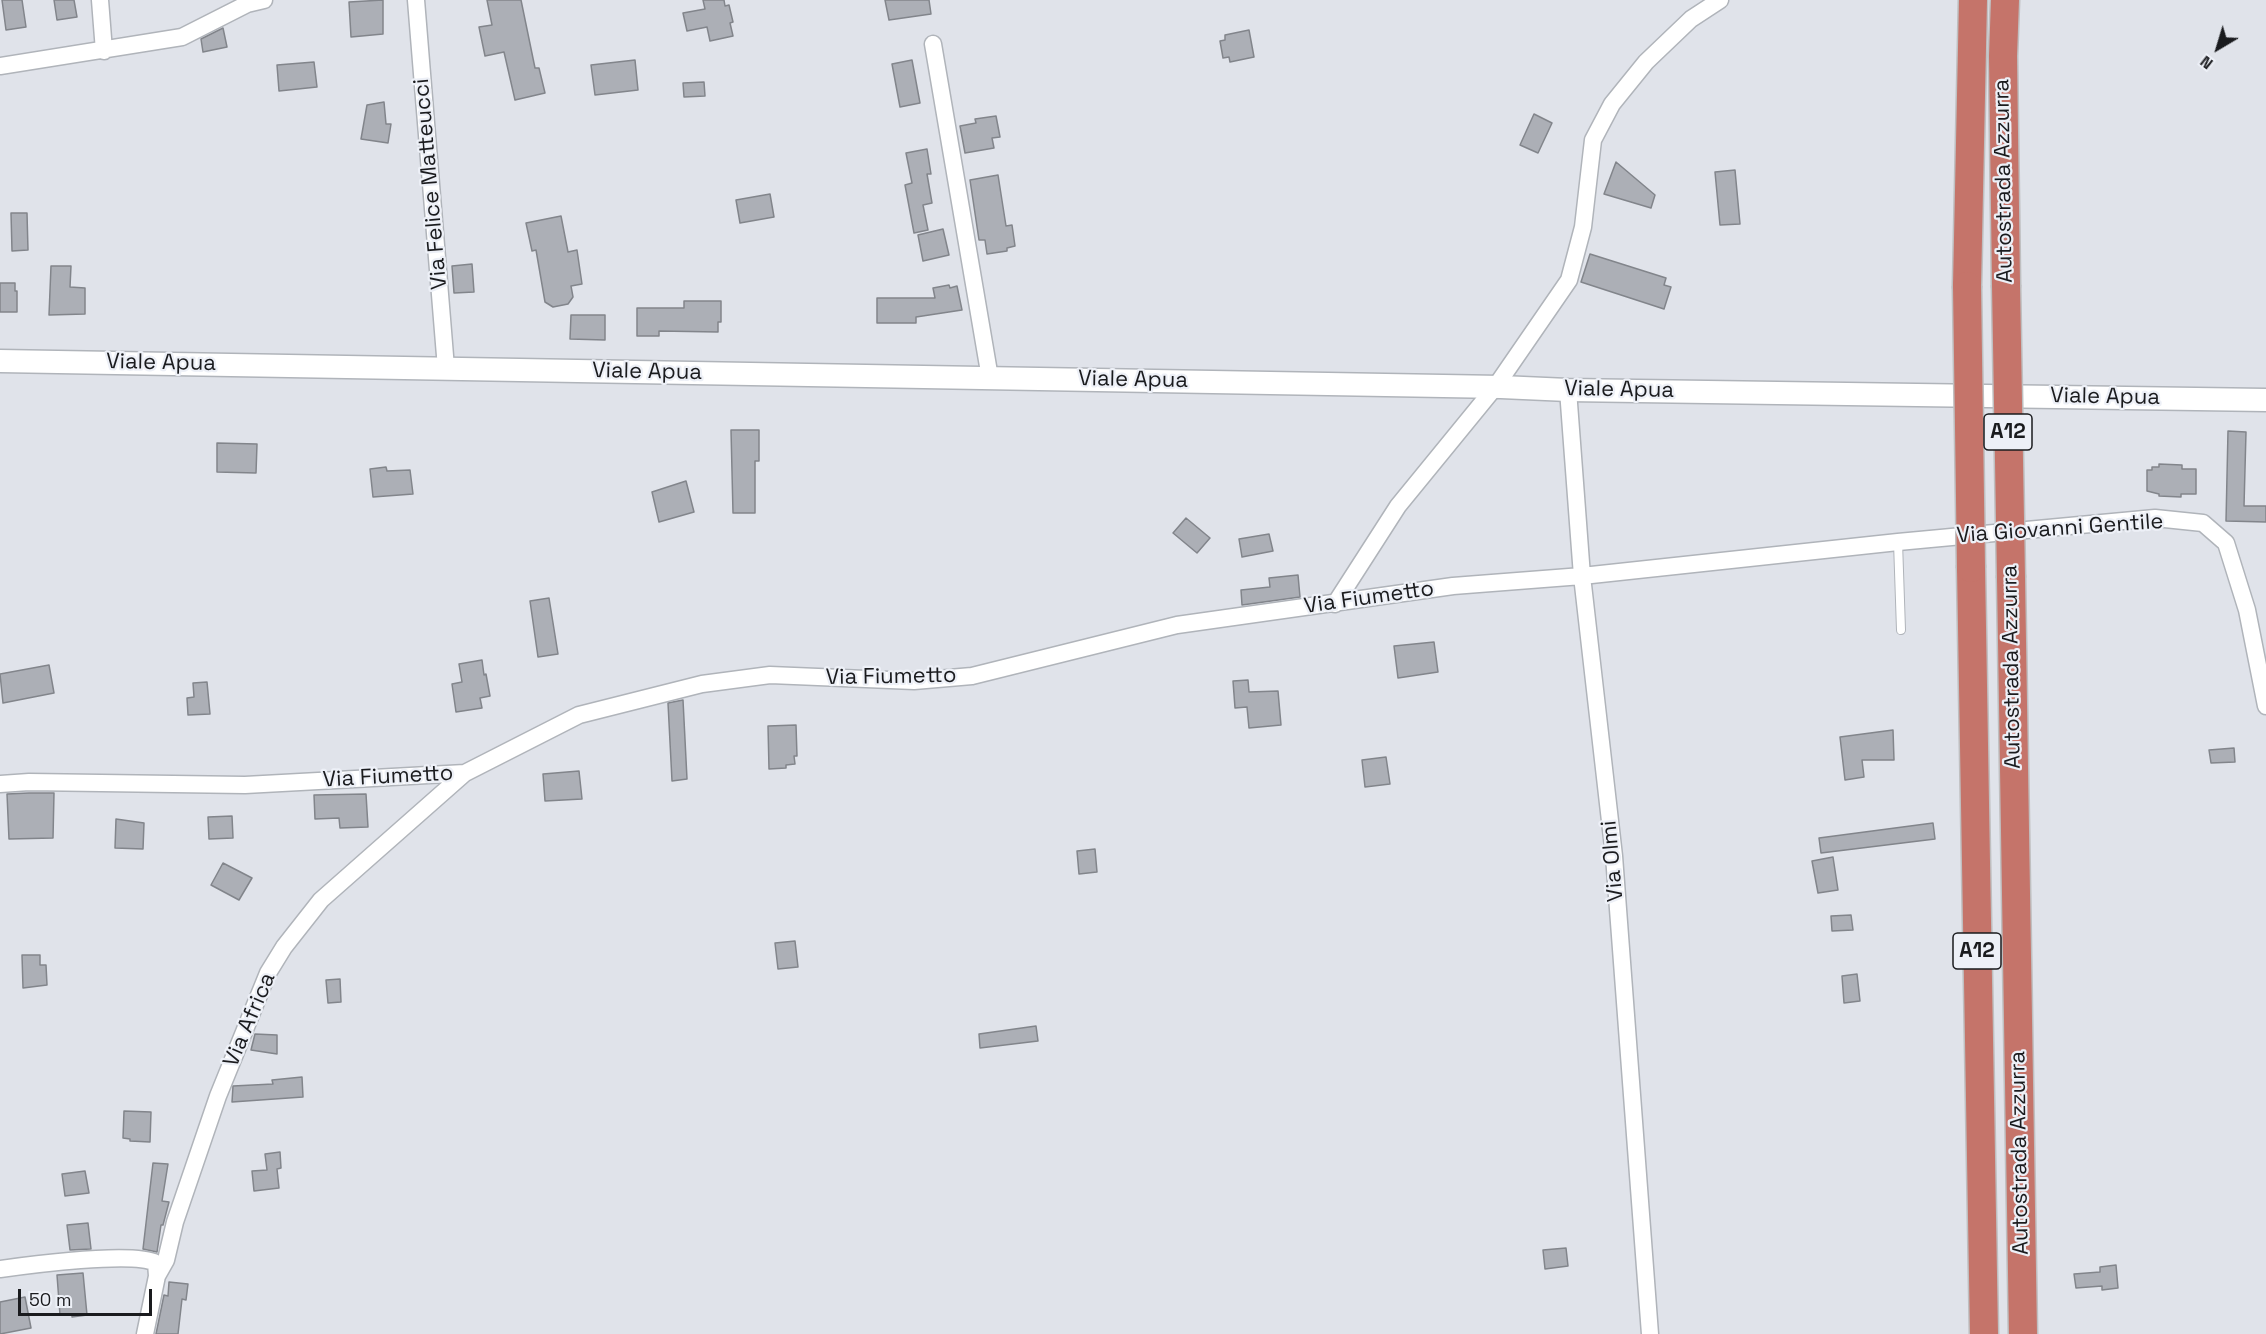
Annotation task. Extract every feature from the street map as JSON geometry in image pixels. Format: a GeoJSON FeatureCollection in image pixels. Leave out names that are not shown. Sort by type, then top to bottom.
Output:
{"type":"FeatureCollection","features":[{"type":"Feature","properties":{"kind":"highway","name":"Autostrada Azzurra"},"geometry":{"type":"LineString","coordinates":[[1972,0],[1966,286],[1983,1334]]}},
{"type":"Feature","properties":{"kind":"highway","name":"Autostrada Azzurra"},"geometry":{"type":"LineString","coordinates":[[2005,0],[2003,56],[2006,285],[2023,1334]]}},
{"type":"Feature","properties":{"kind":"street"},"geometry":{"type":"LineString","coordinates":[[100,0],[104,51]]}},
{"type":"Feature","properties":{"kind":"street"},"geometry":{"type":"LineString","coordinates":[[0,66],[182,37],[247,4],[264,0]]}},
{"type":"Feature","properties":{"kind":"street","name":"Via Felice Matteucci"},"geometry":{"type":"LineString","coordinates":[[416,0],[446,368]]}},
{"type":"Feature","properties":{"kind":"street"},"geometry":{"type":"LineString","coordinates":[[1335,604],[1398,506],[1496,387],[1569,280],[1583,227],[1593,140],[1612,104],[1646,62],[1684,26],[1720,0]]}},
{"type":"Feature","properties":{"kind":"street"},"geometry":{"type":"LineString","coordinates":[[933,44],[990,378]]}},
{"type":"Feature","properties":{"kind":"street","name":"Viale Apua"},"geometry":{"type":"LineString","coordinates":[[0,360],[1568,390],[2266,400]]}},
{"type":"Feature","properties":{"kind":"street","name":"Via Olmi"},"geometry":{"type":"LineString","coordinates":[[1568,390],[1582,576],[1614,856],[1650,1334]]}},
{"type":"Feature","properties":{"kind":"street","name":"Via Giovanni Gentile"},"geometry":{"type":"LineString","coordinates":[[1898,542],[2155,518],[2203,523],[2226,543],[2247,610],[2266,706]]}},
{"type":"Feature","properties":{"kind":"street","name":"Via Fiumetto"},"geometry":{"type":"LineString","coordinates":[[0,784],[29,782],[245,785],[465,773],[579,715],[702,684],[770,675],[914,681],[972,676],[1177,624],[1453,586],[1582,576],[1898,542]]}},
{"type":"Feature","properties":{"kind":"street","name":"Via Africa"},"geometry":{"type":"LineString","coordinates":[[145,1334],[156,1276],[165,1260],[175,1222],[218,1096],[268,973],[284,946],[321,900],[465,773]]}},
{"type":"Feature","properties":{"kind":"street"},"geometry":{"type":"LineString","coordinates":[[0,1269],[46,1263],[139,1258],[156,1263],[156,1276]]}},
{"type":"Feature","properties":{"kind":"lane"},"geometry":{"type":"LineString","coordinates":[[1898,542],[1901,630]]}},
{"type":"Feature","properties":{"kind":"building"},"geometry":{"type":"Polygon","coordinates":[[[2,0],[22,0],[26,27],[6,30],[2,0]]]}},
{"type":"Feature","properties":{"kind":"building"},"geometry":{"type":"Polygon","coordinates":[[[54,0],[74,0],[77,17],[57,20],[54,0]]]}},
{"type":"Feature","properties":{"kind":"building"},"geometry":{"type":"Polygon","coordinates":[[[383,0],[383,34],[351,37],[349,2],[383,0]]]}},
{"type":"Feature","properties":{"kind":"building"},"geometry":{"type":"Polygon","coordinates":[[[487,0],[521,0],[535,68],[539,68],[545,93],[515,100],[504,52],[485,56],[479,27],[492,25],[487,0]]]}},
{"type":"Feature","properties":{"kind":"building"},"geometry":{"type":"Polygon","coordinates":[[[703,0],[724,0],[725,6],[729,5],[733,36],[710,41],[707,27],[687,31],[683,13],[705,9],[703,0]]]}},
{"type":"Feature","properties":{"kind":"building"},"geometry":{"type":"Polygon","coordinates":[[[885,0],[929,0],[931,14],[889,20],[885,0]]]}},
{"type":"Feature","properties":{"kind":"building"},"geometry":{"type":"Polygon","coordinates":[[[223,28],[227,47],[203,52],[201,39],[223,28]]]}},
{"type":"Feature","properties":{"kind":"building"},"geometry":{"type":"Polygon","coordinates":[[[1249,30],[1254,57],[1230,62],[1229,57],[1223,58],[1220,41],[1225,40],[1225,35],[1249,30]]]}},
{"type":"Feature","properties":{"kind":"building"},"geometry":{"type":"Polygon","coordinates":[[[635,60],[638,90],[595,95],[591,65],[635,60]]]}},
{"type":"Feature","properties":{"kind":"building"},"geometry":{"type":"Polygon","coordinates":[[[912,60],[920,103],[900,107],[892,64],[912,60]]]}},
{"type":"Feature","properties":{"kind":"building"},"geometry":{"type":"Polygon","coordinates":[[[314,62],[317,87],[279,91],[277,65],[314,62]]]}},
{"type":"Feature","properties":{"kind":"building"},"geometry":{"type":"Polygon","coordinates":[[[704,82],[705,96],[684,97],[683,83],[704,82]]]}},
{"type":"Feature","properties":{"kind":"building"},"geometry":{"type":"Polygon","coordinates":[[[384,102],[386,124],[391,124],[388,143],[361,139],[367,105],[384,102]]]}},
{"type":"Feature","properties":{"kind":"building"},"geometry":{"type":"Polygon","coordinates":[[[1534,114],[1552,123],[1538,153],[1520,145],[1534,114]]]}},
{"type":"Feature","properties":{"kind":"building"},"geometry":{"type":"Polygon","coordinates":[[[996,116],[1000,137],[992,138],[994,148],[965,153],[960,126],[976,123],[975,119],[996,116]]]}},
{"type":"Feature","properties":{"kind":"building"},"geometry":{"type":"Polygon","coordinates":[[[927,149],[931,174],[927,174],[932,203],[923,205],[928,230],[914,233],[905,185],[912,183],[906,153],[927,149]]]}},
{"type":"Feature","properties":{"kind":"building"},"geometry":{"type":"Polygon","coordinates":[[[1616,162],[1655,195],[1651,208],[1604,194],[1616,162]]]}},
{"type":"Feature","properties":{"kind":"building"},"geometry":{"type":"Polygon","coordinates":[[[1735,170],[1740,224],[1720,225],[1715,172],[1735,170]]]}},
{"type":"Feature","properties":{"kind":"building"},"geometry":{"type":"Polygon","coordinates":[[[998,175],[1006,226],[1012,225],[1015,246],[1007,248],[1007,251],[987,254],[985,240],[979,240],[970,180],[998,175]]]}},
{"type":"Feature","properties":{"kind":"building"},"geometry":{"type":"Polygon","coordinates":[[[770,194],[774,217],[740,223],[736,200],[770,194]]]}},
{"type":"Feature","properties":{"kind":"building"},"geometry":{"type":"Polygon","coordinates":[[[11,213],[27,213],[28,250],[12,251],[11,213]]]}},
{"type":"Feature","properties":{"kind":"building"},"geometry":{"type":"Polygon","coordinates":[[[561,216],[568,252],[577,250],[582,284],[571,286],[573,297],[568,304],[553,307],[545,302],[536,250],[532,251],[526,223],[561,216]]]}},
{"type":"Feature","properties":{"kind":"building"},"geometry":{"type":"Polygon","coordinates":[[[943,229],[949,255],[923,261],[918,235],[943,229]]]}},
{"type":"Feature","properties":{"kind":"building"},"geometry":{"type":"Polygon","coordinates":[[[1590,254],[1666,278],[1664,285],[1671,287],[1664,309],[1581,282],[1590,254]]]}},
{"type":"Feature","properties":{"kind":"building"},"geometry":{"type":"Polygon","coordinates":[[[472,264],[474,292],[454,293],[452,266],[472,264]]]}},
{"type":"Feature","properties":{"kind":"building"},"geometry":{"type":"Polygon","coordinates":[[[51,266],[71,266],[70,287],[85,288],[85,314],[49,315],[51,266]]]}},
{"type":"Feature","properties":{"kind":"building"},"geometry":{"type":"Polygon","coordinates":[[[0,283],[15,283],[17,312],[0,312],[0,283]]]}},
{"type":"Feature","properties":{"kind":"building"},"geometry":{"type":"Polygon","coordinates":[[[949,285],[950,288],[957,286],[962,310],[916,317],[916,323],[877,323],[877,298],[935,298],[933,288],[949,285]]]}},
{"type":"Feature","properties":{"kind":"building"},"geometry":{"type":"Polygon","coordinates":[[[684,301],[721,301],[721,322],[718,322],[718,332],[659,331],[659,336],[637,336],[637,308],[684,308],[684,301]]]}},
{"type":"Feature","properties":{"kind":"building"},"geometry":{"type":"Polygon","coordinates":[[[571,315],[605,315],[605,340],[570,339],[571,315]]]}},
{"type":"Feature","properties":{"kind":"building"},"geometry":{"type":"Polygon","coordinates":[[[731,430],[759,430],[759,461],[755,461],[755,513],[733,513],[731,430]]]}},
{"type":"Feature","properties":{"kind":"building"},"geometry":{"type":"Polygon","coordinates":[[[2228,431],[2246,432],[2244,506],[2266,506],[2266,522],[2226,521],[2228,431]]]}},
{"type":"Feature","properties":{"kind":"building"},"geometry":{"type":"Polygon","coordinates":[[[217,443],[257,444],[256,473],[217,472],[217,443]]]}},
{"type":"Feature","properties":{"kind":"building"},"geometry":{"type":"Polygon","coordinates":[[[2159,464],[2182,465],[2182,469],[2196,469],[2196,494],[2181,494],[2181,497],[2159,496],[2159,494],[2147,491],[2147,470],[2159,467],[2159,464]]]}},
{"type":"Feature","properties":{"kind":"building"},"geometry":{"type":"Polygon","coordinates":[[[386,467],[387,471],[410,470],[413,494],[373,497],[370,469],[386,467]]]}},
{"type":"Feature","properties":{"kind":"building"},"geometry":{"type":"Polygon","coordinates":[[[686,481],[694,512],[659,522],[652,492],[686,481]]]}},
{"type":"Feature","properties":{"kind":"building"},"geometry":{"type":"Polygon","coordinates":[[[1186,518],[1210,538],[1197,553],[1173,533],[1186,518]]]}},
{"type":"Feature","properties":{"kind":"building"},"geometry":{"type":"Polygon","coordinates":[[[1269,534],[1273,551],[1242,557],[1239,539],[1269,534]]]}},
{"type":"Feature","properties":{"kind":"building"},"geometry":{"type":"Polygon","coordinates":[[[1298,575],[1300,597],[1242,605],[1241,590],[1270,587],[1269,578],[1298,575]]]}},
{"type":"Feature","properties":{"kind":"building"},"geometry":{"type":"Polygon","coordinates":[[[549,598],[558,654],[538,657],[530,601],[549,598]]]}},
{"type":"Feature","properties":{"kind":"building"},"geometry":{"type":"Polygon","coordinates":[[[1434,642],[1438,672],[1398,678],[1394,646],[1434,642]]]}},
{"type":"Feature","properties":{"kind":"building"},"geometry":{"type":"Polygon","coordinates":[[[482,660],[490,696],[480,698],[482,708],[456,712],[452,684],[462,682],[459,664],[482,660]]]}},
{"type":"Feature","properties":{"kind":"building"},"geometry":{"type":"Polygon","coordinates":[[[49,665],[54,693],[3,703],[0,674],[49,665]]]}},
{"type":"Feature","properties":{"kind":"building"},"geometry":{"type":"Polygon","coordinates":[[[1248,680],[1249,692],[1278,691],[1281,725],[1249,728],[1247,707],[1235,708],[1233,681],[1248,680]]]}},
{"type":"Feature","properties":{"kind":"building"},"geometry":{"type":"Polygon","coordinates":[[[207,682],[210,714],[188,715],[187,698],[194,697],[193,683],[207,682]]]}},
{"type":"Feature","properties":{"kind":"building"},"geometry":{"type":"Polygon","coordinates":[[[683,700],[687,779],[672,781],[668,703],[683,700]]]}},
{"type":"Feature","properties":{"kind":"building"},"geometry":{"type":"Polygon","coordinates":[[[796,725],[795,764],[786,765],[786,768],[769,769],[768,726],[796,725]]]}},
{"type":"Feature","properties":{"kind":"building"},"geometry":{"type":"Polygon","coordinates":[[[1893,730],[1894,760],[1862,760],[1864,777],[1845,780],[1840,737],[1893,730]]]}},
{"type":"Feature","properties":{"kind":"building"},"geometry":{"type":"Polygon","coordinates":[[[2234,748],[2235,762],[2211,763],[2209,750],[2234,748]]]}},
{"type":"Feature","properties":{"kind":"building"},"geometry":{"type":"Polygon","coordinates":[[[1386,757],[1390,784],[1365,787],[1362,760],[1386,757]]]}},
{"type":"Feature","properties":{"kind":"building"},"geometry":{"type":"Polygon","coordinates":[[[579,771],[582,799],[545,801],[543,774],[579,771]]]}},
{"type":"Feature","properties":{"kind":"building"},"geometry":{"type":"Polygon","coordinates":[[[54,793],[53,838],[9,839],[7,794],[54,793]]]}},
{"type":"Feature","properties":{"kind":"building"},"geometry":{"type":"Polygon","coordinates":[[[366,794],[368,827],[340,828],[339,818],[315,819],[314,795],[366,794]]]}},
{"type":"Feature","properties":{"kind":"building"},"geometry":{"type":"Polygon","coordinates":[[[232,816],[233,838],[209,839],[208,817],[232,816]]]}},
{"type":"Feature","properties":{"kind":"building"},"geometry":{"type":"Polygon","coordinates":[[[116,819],[144,823],[143,849],[115,848],[116,819]]]}},
{"type":"Feature","properties":{"kind":"building"},"geometry":{"type":"Polygon","coordinates":[[[1933,823],[1935,839],[1821,853],[1819,838],[1933,823]]]}},
{"type":"Feature","properties":{"kind":"building"},"geometry":{"type":"Polygon","coordinates":[[[1095,849],[1097,872],[1079,874],[1077,851],[1095,849]]]}},
{"type":"Feature","properties":{"kind":"building"},"geometry":{"type":"Polygon","coordinates":[[[1833,857],[1838,890],[1818,893],[1812,861],[1833,857]]]}},
{"type":"Feature","properties":{"kind":"building"},"geometry":{"type":"Polygon","coordinates":[[[223,863],[252,878],[239,900],[211,885],[223,863]]]}},
{"type":"Feature","properties":{"kind":"building"},"geometry":{"type":"Polygon","coordinates":[[[1851,915],[1853,930],[1832,931],[1831,916],[1851,915]]]}},
{"type":"Feature","properties":{"kind":"building"},"geometry":{"type":"Polygon","coordinates":[[[795,941],[798,967],[778,969],[775,943],[795,941]]]}},
{"type":"Feature","properties":{"kind":"building"},"geometry":{"type":"Polygon","coordinates":[[[22,955],[40,955],[40,965],[46,965],[47,985],[23,988],[22,955]]]}},
{"type":"Feature","properties":{"kind":"building"},"geometry":{"type":"Polygon","coordinates":[[[1857,974],[1860,1001],[1844,1003],[1842,976],[1857,974]]]}},
{"type":"Feature","properties":{"kind":"building"},"geometry":{"type":"Polygon","coordinates":[[[340,979],[341,1002],[328,1003],[326,980],[340,979]]]}},
{"type":"Feature","properties":{"kind":"building"},"geometry":{"type":"Polygon","coordinates":[[[1036,1026],[1038,1041],[980,1048],[979,1034],[1036,1026]]]}},
{"type":"Feature","properties":{"kind":"building"},"geometry":{"type":"Polygon","coordinates":[[[255,1034],[277,1035],[277,1054],[251,1050],[255,1034]]]}},
{"type":"Feature","properties":{"kind":"building"},"geometry":{"type":"Polygon","coordinates":[[[302,1077],[303,1097],[232,1102],[233,1086],[273,1084],[272,1080],[302,1077]]]}},
{"type":"Feature","properties":{"kind":"building"},"geometry":{"type":"Polygon","coordinates":[[[124,1111],[151,1112],[150,1142],[130,1141],[130,1139],[123,1138],[124,1111]]]}},
{"type":"Feature","properties":{"kind":"building"},"geometry":{"type":"Polygon","coordinates":[[[280,1152],[281,1168],[277,1169],[279,1188],[254,1191],[252,1171],[267,1170],[265,1154],[280,1152]]]}},
{"type":"Feature","properties":{"kind":"building"},"geometry":{"type":"Polygon","coordinates":[[[153,1163],[168,1164],[162,1201],[169,1202],[163,1225],[161,1225],[157,1252],[143,1249],[153,1163]]]}},
{"type":"Feature","properties":{"kind":"building"},"geometry":{"type":"Polygon","coordinates":[[[85,1171],[89,1193],[65,1196],[62,1174],[85,1171]]]}},
{"type":"Feature","properties":{"kind":"building"},"geometry":{"type":"Polygon","coordinates":[[[88,1223],[91,1249],[70,1250],[67,1225],[88,1223]]]}},
{"type":"Feature","properties":{"kind":"building"},"geometry":{"type":"Polygon","coordinates":[[[1566,1248],[1568,1266],[1545,1269],[1543,1250],[1566,1248]]]}},
{"type":"Feature","properties":{"kind":"building"},"geometry":{"type":"Polygon","coordinates":[[[2116,1265],[2118,1288],[2102,1290],[2102,1286],[2076,1288],[2074,1274],[2100,1272],[2100,1267],[2116,1265]]]}},
{"type":"Feature","properties":{"kind":"building"},"geometry":{"type":"Polygon","coordinates":[[[83,1273],[87,1315],[72,1317],[72,1314],[60,1315],[57,1275],[83,1273]]]}},
{"type":"Feature","properties":{"kind":"building"},"geometry":{"type":"Polygon","coordinates":[[[169,1282],[188,1284],[186,1300],[182,1299],[178,1334],[156,1334],[164,1295],[168,1296],[169,1282]]]}},
{"type":"Feature","properties":{"kind":"building"},"geometry":{"type":"Polygon","coordinates":[[[25,1297],[31,1328],[0,1334],[0,1302],[25,1297]]]}}]}
